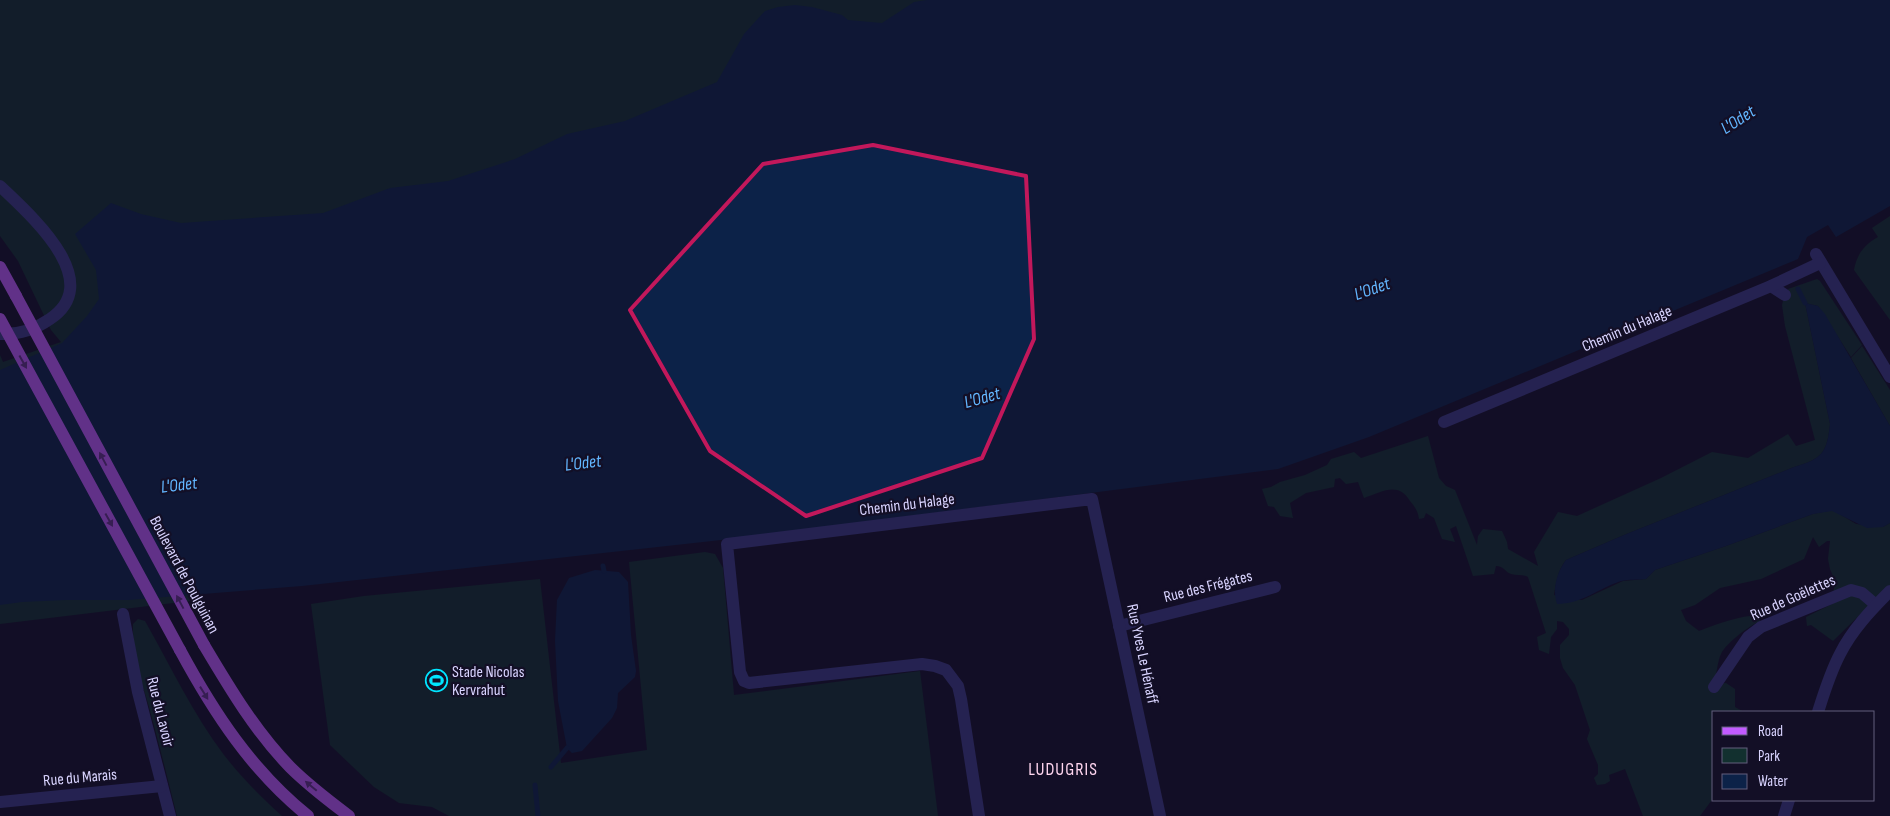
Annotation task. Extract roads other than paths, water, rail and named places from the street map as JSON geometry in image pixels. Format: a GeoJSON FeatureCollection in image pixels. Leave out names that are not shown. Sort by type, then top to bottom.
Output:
{"type":"FeatureCollection","features":[{"type":"Feature","properties":{"kind":"main road","name":"Boulevard de Poulguinan"},"geometry":{"type":"LineString","coordinates":[[0,268],[204,645],[244,709],[290,767],[308,784],[349,816]]}},
{"type":"Feature","properties":{"kind":"main road"},"geometry":{"type":"LineString","coordinates":[[0,319],[216,713],[245,753],[272,784],[308,816]]}},
{"type":"Feature","properties":{"kind":"street"},"geometry":{"type":"LineString","coordinates":[[0,186],[35,220],[55,245],[64,260],[70,283],[64,306],[54,317],[29,331],[19,334],[0,334]]}},
{"type":"Feature","properties":{"kind":"street","name":"Chemin du Halage"},"geometry":{"type":"LineString","coordinates":[[1444,422],[1771,286],[1818,259],[1890,377]]}},
{"type":"Feature","properties":{"kind":"street"},"geometry":{"type":"LineString","coordinates":[[1771,286],[1785,295]]}},
{"type":"Feature","properties":{"kind":"street","name":"Chemin du Halage"},"geometry":{"type":"LineString","coordinates":[[979,816],[961,699],[954,679],[946,670],[922,664],[749,683],[744,681],[740,672],[727,544],[1092,499]]}},
{"type":"Feature","properties":{"kind":"street","name":"Rue Yves Le Hénaff"},"geometry":{"type":"LineString","coordinates":[[1092,499],[1160,816]]}},
{"type":"Feature","properties":{"kind":"street","name":"Rue des Frégates"},"geometry":{"type":"LineString","coordinates":[[1119,626],[1275,587]]}},
{"type":"Feature","properties":{"kind":"street","name":"Rue de Goëlettes"},"geometry":{"type":"LineString","coordinates":[[1714,687],[1748,638],[1760,627],[1851,590],[1862,593],[1876,605]]}},
{"type":"Feature","properties":{"kind":"street"},"geometry":{"type":"LineString","coordinates":[[1818,711],[1839,655],[1854,631],[1890,591]]}},
{"type":"Feature","properties":{"kind":"street","name":"Rue du Lavoir"},"geometry":{"type":"LineString","coordinates":[[123,614],[138,692],[170,816]]}},
{"type":"Feature","properties":{"kind":"street","name":"Rue du Marais"},"geometry":{"type":"LineString","coordinates":[[0,802],[162,786]]}},
{"type":"Feature","properties":{"kind":"street"},"geometry":{"type":"LineString","coordinates":[[1784,816],[1789,801]]}},
{"type":"Feature","properties":{"kind":"water","name":"L'Odet"},"geometry":{"type":"Polygon","coordinates":[[[927,0],[1890,0],[1890,206],[1836,237],[1828,225],[1807,237],[1798,259],[1369,437],[1278,469],[721,540],[302,586],[128,600],[66,600],[0,605],[0,370],[62,343],[87,316],[99,299],[96,270],[75,234],[111,203],[141,214],[181,223],[323,213],[390,188],[448,181],[515,159],[567,134],[625,121],[717,82],[744,34],[765,11],[795,5],[812,7],[842,15],[848,20],[882,23],[914,2],[927,0]]]}},
{"type":"Feature","properties":{"kind":"water"},"geometry":{"type":"Polygon","coordinates":[[[1805,303],[1818,306],[1825,314],[1890,426],[1890,523],[1883,527],[1867,528],[1832,511],[1813,514],[1655,570],[1646,579],[1621,581],[1582,599],[1557,604],[1556,581],[1566,560],[1817,458],[1825,448],[1830,424],[1805,303]]]}},
{"type":"Feature","properties":{"kind":"water"},"geometry":{"type":"Polygon","coordinates":[[[595,570],[619,572],[628,582],[631,635],[636,671],[635,677],[618,693],[617,708],[612,718],[582,751],[572,753],[567,748],[558,701],[555,641],[557,600],[569,578],[595,570]]]}},
{"type":"Feature","properties":{"kind":"waterway"},"geometry":{"type":"LineString","coordinates":[[1798,289],[1805,303]]}},
{"type":"Feature","properties":{"kind":"waterway"},"geometry":{"type":"LineString","coordinates":[[603,566],[604,571]]}},
{"type":"Feature","properties":{"kind":"waterway"},"geometry":{"type":"LineString","coordinates":[[551,767],[567,748]]}},
{"type":"Feature","properties":{"kind":"waterway"},"geometry":{"type":"LineString","coordinates":[[535,785],[538,816]]}},
{"type":"Feature","properties":{"kind":"place","name":"Stade Nicolas Kervrahut"},"geometry":{"type":"Point","coordinates":[436,681]}},
{"type":"Feature","properties":{"kind":"district","name":"LUDUGRIS"},"geometry":{"type":"Point","coordinates":[1063,769]}}]}
